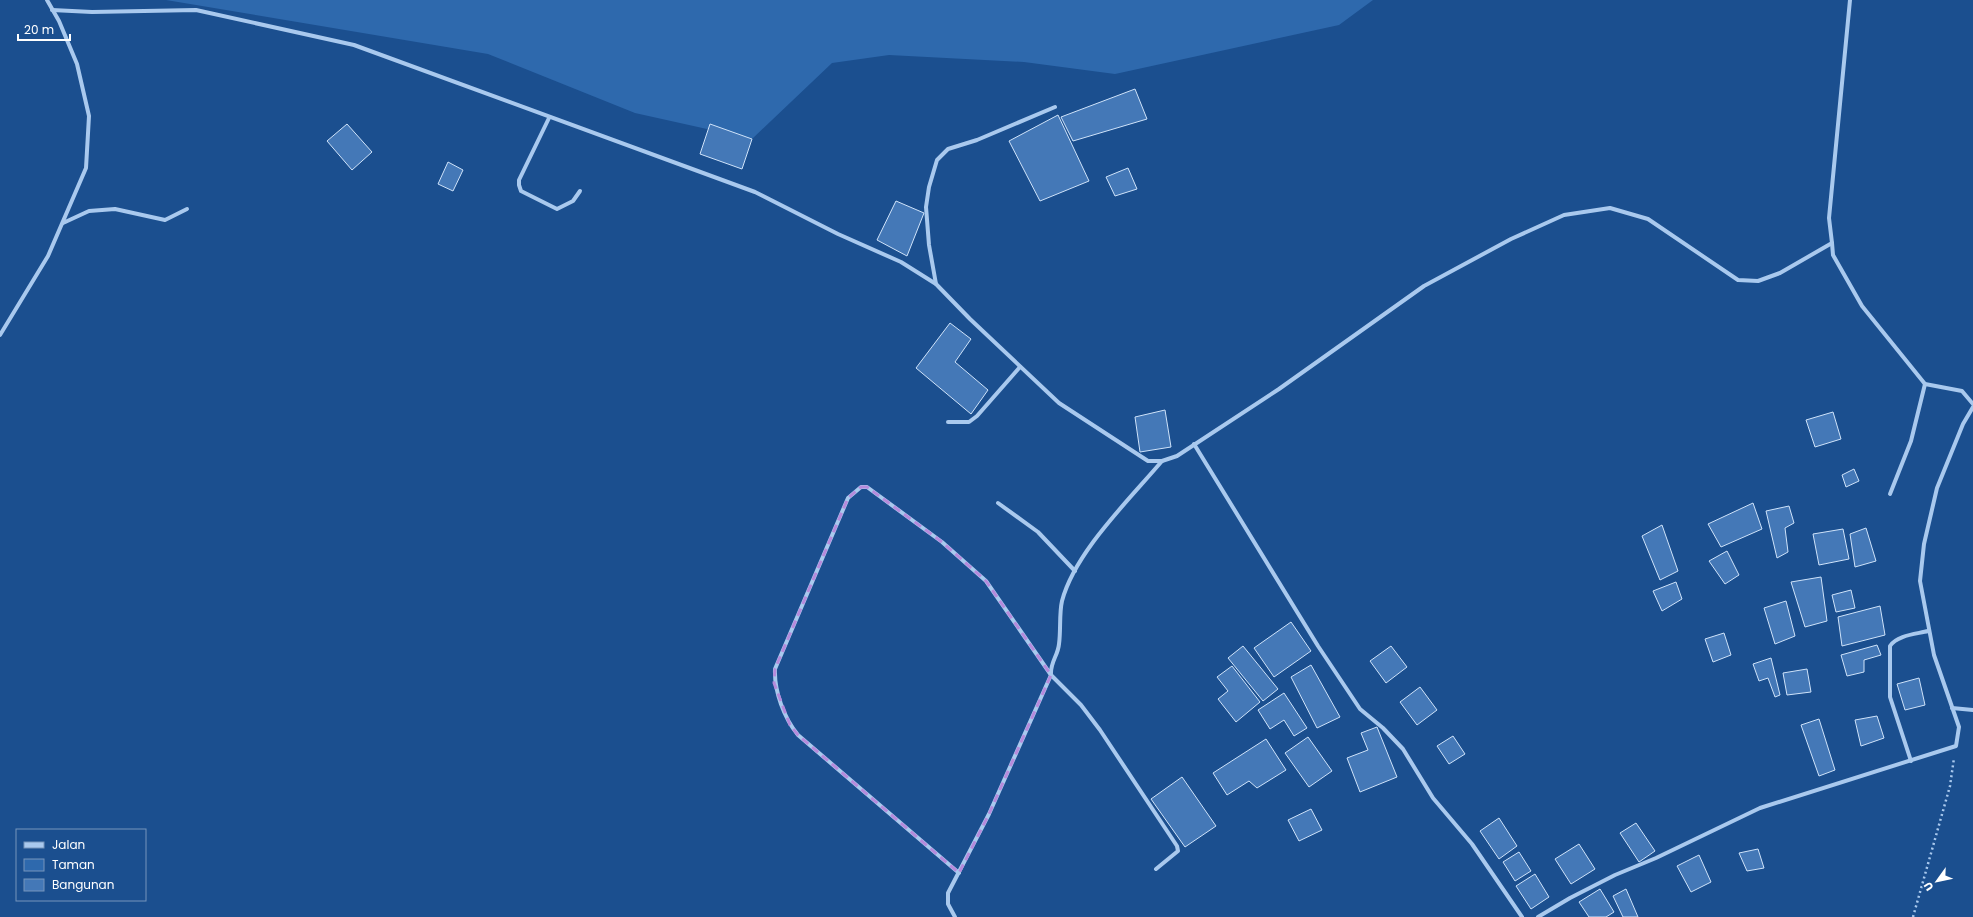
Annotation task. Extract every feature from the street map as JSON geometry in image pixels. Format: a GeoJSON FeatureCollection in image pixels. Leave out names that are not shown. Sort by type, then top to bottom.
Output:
{"type":"FeatureCollection","features":[{"type":"Feature","properties":{"kind":"street"},"geometry":{"type":"LineString","coordinates":[[0,335],[48,256],[86,168],[89,116],[77,64],[47,0]]}},
{"type":"Feature","properties":{"kind":"street"},"geometry":{"type":"LineString","coordinates":[[1538,917],[1570,898],[1760,808],[1956,746],[1959,727],[1934,655],[1928,632],[1920,581],[1924,544],[1937,488],[1963,424],[1973,406],[1962,391],[1925,384],[1862,306],[1833,255],[1829,218],[1850,0]]}},
{"type":"Feature","properties":{"kind":"street"},"geometry":{"type":"LineString","coordinates":[[52,10],[92,12],[196,10],[354,45],[549,118],[755,192],[838,234],[901,262],[936,284],[1059,404],[1148,461],[1162,461],[1177,456],[1279,389],[1424,286],[1511,239],[1564,215],[1610,208],[1648,219],[1738,280],[1758,281],[1780,273],[1832,243]]}},
{"type":"Feature","properties":{"kind":"street"},"geometry":{"type":"LineString","coordinates":[[936,284],[928,245],[926,207],[929,187],[937,160],[948,149],[977,140],[1055,107]]}},
{"type":"Feature","properties":{"kind":"street"},"geometry":{"type":"LineString","coordinates":[[549,118],[518,185],[521,191],[557,209],[573,202],[580,191]]}},
{"type":"Feature","properties":{"kind":"street"},"geometry":{"type":"LineString","coordinates":[[62,223],[89,210],[115,209],[165,220],[187,209]]}},
{"type":"Feature","properties":{"kind":"street"},"geometry":{"type":"LineString","coordinates":[[948,422],[969,422],[977,416],[1020,367]]}},
{"type":"Feature","properties":{"kind":"street"},"geometry":{"type":"LineString","coordinates":[[1890,494],[1911,441],[1925,384]]}},
{"type":"Feature","properties":{"kind":"street"},"geometry":{"type":"LineString","coordinates":[[1194,444],[1318,646],[1360,708],[1383,728],[1403,749],[1433,798],[1472,844],[1522,917]]}},
{"type":"Feature","properties":{"kind":"street"},"geometry":{"type":"LineString","coordinates":[[955,917],[948,904],[948,893],[989,814],[1051,675],[1050,666],[1059,646],[1062,602],[1074,571],[1104,528],[1162,461]]}},
{"type":"Feature","properties":{"kind":"street"},"geometry":{"type":"LineString","coordinates":[[958,873],[798,735],[790,725],[774,683],[775,669],[848,498],[861,487],[867,487],[942,542],[986,581],[1051,675],[1081,705],[1100,730],[1177,846],[1178,851],[1156,869]]}},
{"type":"Feature","properties":{"kind":"street"},"geometry":{"type":"LineString","coordinates":[[998,502],[1038,532],[1074,571]]}},
{"type":"Feature","properties":{"kind":"street"},"geometry":{"type":"LineString","coordinates":[[1911,760],[1890,697],[1890,646],[1893,641],[1928,632]]}},
{"type":"Feature","properties":{"kind":"street"},"geometry":{"type":"LineString","coordinates":[[1952,708],[1973,710]]}},
{"type":"Feature","properties":{"kind":"path"},"geometry":{"type":"LineString","coordinates":[[1913,917],[1950,786],[1956,746]]}},
{"type":"Feature","properties":{"kind":"highlighted area"},"geometry":{"type":"Polygon","coordinates":[[[861,487],[867,487],[942,542],[986,581],[1051,675],[989,814],[959,873],[798,735],[790,725],[774,683],[775,669],[848,498],[861,487]]]}},
{"type":"Feature","properties":{"kind":"green space"},"geometry":{"type":"Polygon","coordinates":[[[166,0],[1373,0],[1339,25],[1115,74],[1024,62],[889,55],[832,63],[752,139],[635,113],[488,54],[166,0]]]}},
{"type":"Feature","properties":{"kind":"building"},"geometry":{"type":"Polygon","coordinates":[[[1135,89],[1147,119],[1073,141],[1061,117],[1135,89]]]}},
{"type":"Feature","properties":{"kind":"building"},"geometry":{"type":"Polygon","coordinates":[[[1058,115],[1089,181],[1040,201],[1009,141],[1058,115]]]}},
{"type":"Feature","properties":{"kind":"building"},"geometry":{"type":"Polygon","coordinates":[[[347,124],[372,152],[352,170],[327,141],[347,124]]]}},
{"type":"Feature","properties":{"kind":"building"},"geometry":{"type":"Polygon","coordinates":[[[710,124],[752,139],[742,169],[700,154],[710,124]]]}},
{"type":"Feature","properties":{"kind":"building"},"geometry":{"type":"Polygon","coordinates":[[[448,162],[463,170],[453,191],[438,184],[448,162]]]}},
{"type":"Feature","properties":{"kind":"building"},"geometry":{"type":"Polygon","coordinates":[[[1128,168],[1137,189],[1115,196],[1106,177],[1128,168]]]}},
{"type":"Feature","properties":{"kind":"building"},"geometry":{"type":"Polygon","coordinates":[[[896,201],[924,213],[907,256],[877,240],[896,201]]]}},
{"type":"Feature","properties":{"kind":"building"},"geometry":{"type":"Polygon","coordinates":[[[950,323],[971,339],[955,362],[988,390],[971,414],[916,368],[950,323]]]}},
{"type":"Feature","properties":{"kind":"building"},"geometry":{"type":"Polygon","coordinates":[[[1165,410],[1171,447],[1140,452],[1135,417],[1165,410]]]}},
{"type":"Feature","properties":{"kind":"building"},"geometry":{"type":"Polygon","coordinates":[[[1833,412],[1841,439],[1815,447],[1806,420],[1833,412]]]}},
{"type":"Feature","properties":{"kind":"building"},"geometry":{"type":"Polygon","coordinates":[[[1854,469],[1859,481],[1846,487],[1842,475],[1854,469]]]}},
{"type":"Feature","properties":{"kind":"building"},"geometry":{"type":"Polygon","coordinates":[[[1753,503],[1762,529],[1721,547],[1708,524],[1753,503]]]}},
{"type":"Feature","properties":{"kind":"building"},"geometry":{"type":"Polygon","coordinates":[[[1789,506],[1794,523],[1785,528],[1788,552],[1777,558],[1766,511],[1789,506]]]}},
{"type":"Feature","properties":{"kind":"building"},"geometry":{"type":"Polygon","coordinates":[[[1662,525],[1678,571],[1660,580],[1642,536],[1662,525]]]}},
{"type":"Feature","properties":{"kind":"building"},"geometry":{"type":"Polygon","coordinates":[[[1866,528],[1876,561],[1855,567],[1850,534],[1866,528]]]}},
{"type":"Feature","properties":{"kind":"building"},"geometry":{"type":"Polygon","coordinates":[[[1843,529],[1849,559],[1819,565],[1813,534],[1843,529]]]}},
{"type":"Feature","properties":{"kind":"building"},"geometry":{"type":"Polygon","coordinates":[[[1727,551],[1739,575],[1725,584],[1709,561],[1727,551]]]}},
{"type":"Feature","properties":{"kind":"building"},"geometry":{"type":"Polygon","coordinates":[[[1821,577],[1827,621],[1805,627],[1791,582],[1821,577]]]}},
{"type":"Feature","properties":{"kind":"building"},"geometry":{"type":"Polygon","coordinates":[[[1676,582],[1682,599],[1662,611],[1653,591],[1676,582]]]}},
{"type":"Feature","properties":{"kind":"building"},"geometry":{"type":"Polygon","coordinates":[[[1851,590],[1855,608],[1836,612],[1832,595],[1851,590]]]}},
{"type":"Feature","properties":{"kind":"building"},"geometry":{"type":"Polygon","coordinates":[[[1786,601],[1795,636],[1775,644],[1764,608],[1786,601]]]}},
{"type":"Feature","properties":{"kind":"building"},"geometry":{"type":"Polygon","coordinates":[[[1880,606],[1885,635],[1842,646],[1838,617],[1880,606]]]}},
{"type":"Feature","properties":{"kind":"building"},"geometry":{"type":"Polygon","coordinates":[[[1291,622],[1311,651],[1274,677],[1254,648],[1291,622]]]}},
{"type":"Feature","properties":{"kind":"building"},"geometry":{"type":"Polygon","coordinates":[[[1724,633],[1731,655],[1713,662],[1705,639],[1724,633]]]}},
{"type":"Feature","properties":{"kind":"building"},"geometry":{"type":"Polygon","coordinates":[[[1877,645],[1881,655],[1864,660],[1864,672],[1847,676],[1841,655],[1877,645]]]}},
{"type":"Feature","properties":{"kind":"building"},"geometry":{"type":"Polygon","coordinates":[[[1243,646],[1278,689],[1263,701],[1228,658],[1243,646]]]}},
{"type":"Feature","properties":{"kind":"building"},"geometry":{"type":"Polygon","coordinates":[[[1391,646],[1407,667],[1386,683],[1370,661],[1391,646]]]}},
{"type":"Feature","properties":{"kind":"building"},"geometry":{"type":"Polygon","coordinates":[[[1771,658],[1780,695],[1775,697],[1768,678],[1759,681],[1753,664],[1771,658]]]}},
{"type":"Feature","properties":{"kind":"building"},"geometry":{"type":"Polygon","coordinates":[[[1311,665],[1340,717],[1317,728],[1291,677],[1311,665]]]}},
{"type":"Feature","properties":{"kind":"building"},"geometry":{"type":"Polygon","coordinates":[[[1232,666],[1260,702],[1236,722],[1218,699],[1228,691],[1217,677],[1232,666]]]}},
{"type":"Feature","properties":{"kind":"building"},"geometry":{"type":"Polygon","coordinates":[[[1807,669],[1811,692],[1787,695],[1783,673],[1807,669]]]}},
{"type":"Feature","properties":{"kind":"building"},"geometry":{"type":"Polygon","coordinates":[[[1919,678],[1925,705],[1905,710],[1897,684],[1919,678]]]}},
{"type":"Feature","properties":{"kind":"building"},"geometry":{"type":"Polygon","coordinates":[[[1420,687],[1437,710],[1417,725],[1400,702],[1420,687]]]}},
{"type":"Feature","properties":{"kind":"building"},"geometry":{"type":"Polygon","coordinates":[[[1284,693],[1307,728],[1294,736],[1284,720],[1270,729],[1258,710],[1284,693]]]}},
{"type":"Feature","properties":{"kind":"building"},"geometry":{"type":"Polygon","coordinates":[[[1877,716],[1884,738],[1861,746],[1855,720],[1877,716]]]}},
{"type":"Feature","properties":{"kind":"building"},"geometry":{"type":"Polygon","coordinates":[[[1819,719],[1835,770],[1819,776],[1801,725],[1819,719]]]}},
{"type":"Feature","properties":{"kind":"building"},"geometry":{"type":"Polygon","coordinates":[[[1377,727],[1397,777],[1360,792],[1347,758],[1368,750],[1361,733],[1377,727]]]}},
{"type":"Feature","properties":{"kind":"building"},"geometry":{"type":"Polygon","coordinates":[[[1453,736],[1465,754],[1449,764],[1437,746],[1453,736]]]}},
{"type":"Feature","properties":{"kind":"building"},"geometry":{"type":"Polygon","coordinates":[[[1308,737],[1332,771],[1309,787],[1285,753],[1308,737]]]}},
{"type":"Feature","properties":{"kind":"building"},"geometry":{"type":"Polygon","coordinates":[[[1266,739],[1286,770],[1257,788],[1249,781],[1227,795],[1213,773],[1266,739]]]}},
{"type":"Feature","properties":{"kind":"building"},"geometry":{"type":"Polygon","coordinates":[[[1182,777],[1216,826],[1185,847],[1151,799],[1182,777]]]}},
{"type":"Feature","properties":{"kind":"building"},"geometry":{"type":"Polygon","coordinates":[[[1311,809],[1322,830],[1299,841],[1288,820],[1311,809]]]}},
{"type":"Feature","properties":{"kind":"building"},"geometry":{"type":"Polygon","coordinates":[[[1499,818],[1517,846],[1499,859],[1480,831],[1499,818]]]}},
{"type":"Feature","properties":{"kind":"building"},"geometry":{"type":"Polygon","coordinates":[[[1636,823],[1655,851],[1639,862],[1620,833],[1636,823]]]}},
{"type":"Feature","properties":{"kind":"building"},"geometry":{"type":"Polygon","coordinates":[[[1579,844],[1595,869],[1571,884],[1555,859],[1579,844]]]}},
{"type":"Feature","properties":{"kind":"building"},"geometry":{"type":"Polygon","coordinates":[[[1758,849],[1764,868],[1747,871],[1739,853],[1758,849]]]}},
{"type":"Feature","properties":{"kind":"building"},"geometry":{"type":"Polygon","coordinates":[[[1519,852],[1531,871],[1515,881],[1503,862],[1519,852]]]}},
{"type":"Feature","properties":{"kind":"building"},"geometry":{"type":"Polygon","coordinates":[[[1699,855],[1711,882],[1691,892],[1677,866],[1699,855]]]}},
{"type":"Feature","properties":{"kind":"building"},"geometry":{"type":"Polygon","coordinates":[[[1535,874],[1549,897],[1531,909],[1516,886],[1535,874]]]}},
{"type":"Feature","properties":{"kind":"building"},"geometry":{"type":"Polygon","coordinates":[[[1600,889],[1614,912],[1606,917],[1589,917],[1579,902],[1600,889]]]}},
{"type":"Feature","properties":{"kind":"building"},"geometry":{"type":"Polygon","coordinates":[[[1626,889],[1638,917],[1623,917],[1613,896],[1626,889]]]}}]}
